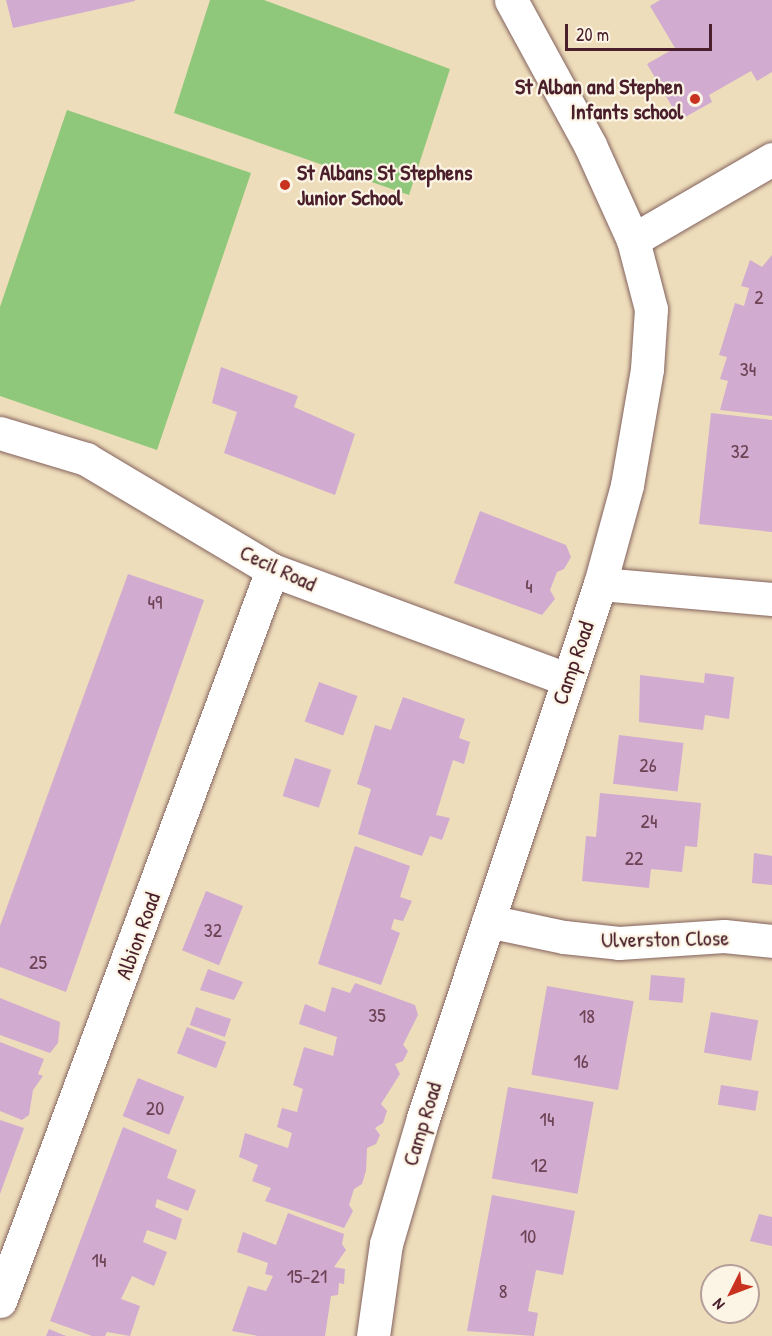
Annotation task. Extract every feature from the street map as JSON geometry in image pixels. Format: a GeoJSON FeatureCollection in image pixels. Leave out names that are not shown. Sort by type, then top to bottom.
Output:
{"type":"FeatureCollection","features":[{"type":"Feature","properties":{"kind":"street","name":"Camp Road"},"geometry":{"type":"LineString","coordinates":[[373,1336],[386,1244],[488,921],[600,584],[627,485],[647,369],[651,309],[633,240],[590,145],[511,0]]}},
{"type":"Feature","properties":{"kind":"street"},"geometry":{"type":"LineString","coordinates":[[633,240],[772,159]]}},
{"type":"Feature","properties":{"kind":"street","name":"Cecil Road"},"geometry":{"type":"LineString","coordinates":[[0,433],[87,459],[272,570],[567,679]]}},
{"type":"Feature","properties":{"kind":"street","name":"Albion Road"},"geometry":{"type":"LineString","coordinates":[[0,1301],[272,570]]}},
{"type":"Feature","properties":{"kind":"street"},"geometry":{"type":"LineString","coordinates":[[600,584],[772,599]]}},
{"type":"Feature","properties":{"kind":"street","name":"Ulverston Close"},"geometry":{"type":"LineString","coordinates":[[488,921],[564,937],[619,943],[724,936],[772,941]]}},
{"type":"Feature","properties":{"kind":"green space"},"geometry":{"type":"Polygon","coordinates":[[[210,0],[264,0],[450,69],[409,195],[174,113],[210,0]]]}},
{"type":"Feature","properties":{"kind":"green space"},"geometry":{"type":"Polygon","coordinates":[[[67,110],[251,173],[157,450],[0,396],[0,307],[67,110]]]}},
{"type":"Feature","properties":{"kind":"building"},"geometry":{"type":"Polygon","coordinates":[[[6,0],[135,0],[135,1],[13,28],[6,0]]]}},
{"type":"Feature","properties":{"kind":"building"},"geometry":{"type":"Polygon","coordinates":[[[660,0],[772,0],[772,72],[757,81],[751,71],[709,95],[712,102],[680,120],[647,64],[675,48],[650,6],[660,0]]]}},
{"type":"Feature","properties":{"kind":"building"},"geometry":{"type":"Polygon","coordinates":[[[772,255],[772,416],[720,410],[728,381],[720,379],[727,357],[719,355],[735,303],[744,306],[749,288],[741,286],[750,260],[762,267],[772,255]]]}},
{"type":"Feature","properties":{"kind":"building"},"geometry":{"type":"Polygon","coordinates":[[[221,367],[298,396],[294,407],[355,434],[335,495],[224,453],[237,412],[212,403],[221,367]]]}},
{"type":"Feature","properties":{"kind":"building"},"geometry":{"type":"Polygon","coordinates":[[[711,413],[772,420],[772,532],[699,524],[711,413]]]}},
{"type":"Feature","properties":{"kind":"building"},"geometry":{"type":"Polygon","coordinates":[[[480,511],[566,545],[571,557],[564,569],[557,572],[550,590],[555,599],[542,615],[454,583],[480,511]]]}},
{"type":"Feature","properties":{"kind":"building"},"geometry":{"type":"Polygon","coordinates":[[[128,574],[204,600],[66,992],[0,967],[0,926],[128,574]]]}},
{"type":"Feature","properties":{"kind":"building"},"geometry":{"type":"Polygon","coordinates":[[[705,673],[734,677],[729,719],[705,715],[703,730],[639,722],[640,675],[704,683],[705,673]]]}},
{"type":"Feature","properties":{"kind":"building"},"geometry":{"type":"Polygon","coordinates":[[[319,682],[358,696],[343,735],[305,721],[319,682]]]}},
{"type":"Feature","properties":{"kind":"building"},"geometry":{"type":"Polygon","coordinates":[[[403,697],[465,719],[459,738],[470,742],[464,764],[453,760],[436,815],[450,818],[442,840],[430,836],[422,856],[358,834],[371,789],[357,784],[375,725],[391,730],[403,697]]]}},
{"type":"Feature","properties":{"kind":"building"},"geometry":{"type":"Polygon","coordinates":[[[619,735],[684,743],[678,792],[613,784],[619,735]]]}},
{"type":"Feature","properties":{"kind":"building"},"geometry":{"type":"Polygon","coordinates":[[[295,758],[331,770],[319,808],[283,796],[295,758]]]}},
{"type":"Feature","properties":{"kind":"building"},"geometry":{"type":"Polygon","coordinates":[[[600,793],[701,803],[697,847],[685,846],[682,872],[651,869],[649,888],[582,881],[586,836],[596,837],[600,793]]]}},
{"type":"Feature","properties":{"kind":"building"},"geometry":{"type":"Polygon","coordinates":[[[355,846],[410,866],[400,897],[412,901],[403,921],[394,919],[391,929],[400,933],[381,985],[318,964],[355,846]]]}},
{"type":"Feature","properties":{"kind":"building"},"geometry":{"type":"Polygon","coordinates":[[[754,853],[772,856],[772,885],[752,883],[754,853]]]}},
{"type":"Feature","properties":{"kind":"building"},"geometry":{"type":"Polygon","coordinates":[[[206,891],[243,906],[219,965],[182,950],[206,891]]]}},
{"type":"Feature","properties":{"kind":"building"},"geometry":{"type":"Polygon","coordinates":[[[208,969],[243,982],[234,1000],[200,990],[208,969]]]}},
{"type":"Feature","properties":{"kind":"building"},"geometry":{"type":"Polygon","coordinates":[[[651,975],[685,978],[683,1003],[649,1000],[651,975]]]}},
{"type":"Feature","properties":{"kind":"building"},"geometry":{"type":"Polygon","coordinates":[[[355,983],[415,1005],[418,1015],[403,1045],[408,1051],[403,1061],[395,1064],[400,1074],[381,1104],[387,1111],[383,1123],[375,1128],[380,1135],[376,1144],[367,1148],[366,1171],[362,1184],[354,1189],[349,1205],[353,1211],[344,1228],[265,1201],[271,1188],[252,1181],[258,1165],[239,1157],[245,1133],[288,1148],[292,1133],[277,1127],[282,1108],[297,1112],[303,1089],[293,1085],[304,1047],[333,1056],[337,1037],[299,1024],[305,1004],[325,1012],[332,987],[350,993],[355,983]]]}},
{"type":"Feature","properties":{"kind":"building"},"geometry":{"type":"Polygon","coordinates":[[[547,986],[634,1001],[618,1090],[531,1075],[547,986]]]}},
{"type":"Feature","properties":{"kind":"building"},"geometry":{"type":"Polygon","coordinates":[[[0,998],[60,1022],[58,1043],[50,1053],[0,1035],[0,998]]]}},
{"type":"Feature","properties":{"kind":"building"},"geometry":{"type":"Polygon","coordinates":[[[196,1007],[231,1019],[225,1037],[190,1025],[196,1007]]]}},
{"type":"Feature","properties":{"kind":"building"},"geometry":{"type":"Polygon","coordinates":[[[711,1012],[758,1020],[751,1061],[704,1052],[711,1012]]]}},
{"type":"Feature","properties":{"kind":"building"},"geometry":{"type":"Polygon","coordinates":[[[187,1027],[226,1042],[216,1068],[177,1053],[187,1027]]]}},
{"type":"Feature","properties":{"kind":"building"},"geometry":{"type":"Polygon","coordinates":[[[0,1042],[44,1059],[38,1074],[43,1076],[33,1090],[29,1115],[22,1120],[0,1111],[0,1042]]]}},
{"type":"Feature","properties":{"kind":"building"},"geometry":{"type":"Polygon","coordinates":[[[138,1078],[184,1097],[169,1135],[123,1116],[138,1078]]]}},
{"type":"Feature","properties":{"kind":"building"},"geometry":{"type":"Polygon","coordinates":[[[721,1085],[759,1091],[755,1111],[718,1105],[721,1085]]]}},
{"type":"Feature","properties":{"kind":"building"},"geometry":{"type":"Polygon","coordinates":[[[508,1087],[594,1102],[578,1194],[492,1179],[508,1087]]]}},
{"type":"Feature","properties":{"kind":"building"},"geometry":{"type":"Polygon","coordinates":[[[0,1120],[24,1128],[0,1194],[0,1120]]]}},
{"type":"Feature","properties":{"kind":"building"},"geometry":{"type":"Polygon","coordinates":[[[123,1127],[177,1150],[167,1178],[196,1190],[188,1211],[157,1199],[155,1207],[182,1219],[176,1240],[147,1230],[143,1242],[167,1252],[154,1286],[132,1276],[121,1299],[140,1306],[130,1336],[107,1332],[105,1336],[92,1336],[50,1321],[123,1127]]]}},
{"type":"Feature","properties":{"kind":"building"},"geometry":{"type":"Polygon","coordinates":[[[492,1195],[575,1211],[563,1275],[536,1270],[528,1311],[538,1313],[534,1336],[467,1331],[492,1195]]]}},
{"type":"Feature","properties":{"kind":"building"},"geometry":{"type":"Polygon","coordinates":[[[288,1213],[344,1234],[342,1244],[346,1250],[334,1267],[345,1269],[344,1284],[339,1283],[338,1295],[331,1296],[325,1336],[258,1336],[232,1331],[248,1286],[266,1291],[273,1276],[265,1274],[268,1263],[237,1252],[243,1232],[276,1245],[288,1213]]]}},
{"type":"Feature","properties":{"kind":"building"},"geometry":{"type":"Polygon","coordinates":[[[759,1214],[772,1217],[772,1246],[750,1241],[759,1214]]]}},
{"type":"Feature","properties":{"kind":"building"},"geometry":{"type":"Polygon","coordinates":[[[49,1329],[66,1336],[46,1336],[49,1329]]]}},
{"type":"Feature","properties":{"kind":"place","name":"St Alban and Stephen Infants school"},"geometry":{"type":"Point","coordinates":[695,99]}},
{"type":"Feature","properties":{"kind":"place","name":"St Albans St Stephens Junior School"},"geometry":{"type":"Point","coordinates":[285,185]}}]}
